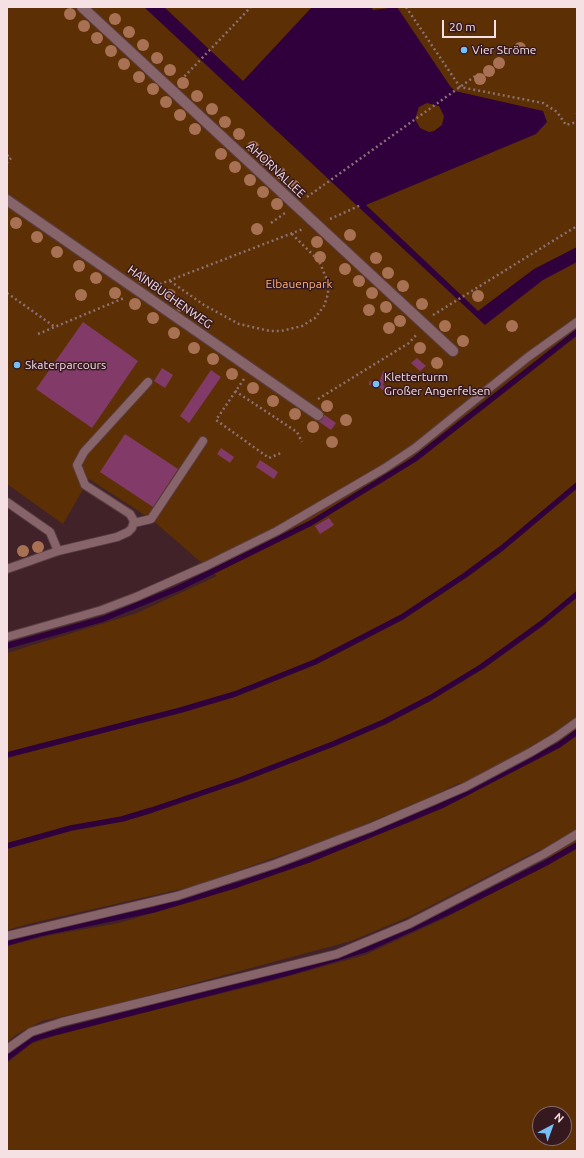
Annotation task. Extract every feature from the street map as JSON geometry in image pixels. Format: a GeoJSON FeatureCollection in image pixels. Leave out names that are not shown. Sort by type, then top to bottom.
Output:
{"type":"FeatureCollection","features":[{"type":"Feature","properties":{"kind":"street","name":"AHORNALLEE"},"geometry":{"type":"LineString","coordinates":[[82,7],[453,351]]}},
{"type":"Feature","properties":{"kind":"street","name":"HAINBUCHENWEG"},"geometry":{"type":"LineString","coordinates":[[7,200],[318,415]]}},
{"type":"Feature","properties":{"kind":"lane"},"geometry":{"type":"LineString","coordinates":[[7,637],[102,610],[136,597],[206,566],[277,531],[378,472],[415,448],[528,357],[577,322]]}},
{"type":"Feature","properties":{"kind":"lane"},"geometry":{"type":"LineString","coordinates":[[7,569],[58,551],[124,535],[131,530],[134,523],[128,511],[85,485],[77,465],[84,452],[148,382]]}},
{"type":"Feature","properties":{"kind":"lane"},"geometry":{"type":"LineString","coordinates":[[134,523],[151,519],[203,441]]}},
{"type":"Feature","properties":{"kind":"lane"},"geometry":{"type":"LineString","coordinates":[[7,502],[50,532],[58,551]]}},
{"type":"Feature","properties":{"kind":"lane"},"geometry":{"type":"LineString","coordinates":[[7,936],[177,896],[283,861],[372,827],[465,787],[531,752],[577,722]]}},
{"type":"Feature","properties":{"kind":"lane"},"geometry":{"type":"LineString","coordinates":[[7,1049],[32,1032],[62,1022],[337,954],[408,924],[544,854],[577,834]]}},
{"type":"Feature","properties":{"kind":"path"},"geometry":{"type":"LineString","coordinates":[[192,68],[251,7]]}},
{"type":"Feature","properties":{"kind":"path"},"geometry":{"type":"LineString","coordinates":[[406,7],[460,87],[543,103],[557,112],[566,125],[577,122]]}},
{"type":"Feature","properties":{"kind":"path"},"geometry":{"type":"LineString","coordinates":[[325,184],[478,74]]}},
{"type":"Feature","properties":{"kind":"path"},"geometry":{"type":"LineString","coordinates":[[7,155],[11,158],[7,163]]}},
{"type":"Feature","properties":{"kind":"path"},"geometry":{"type":"LineString","coordinates":[[342,214],[361,205]]}},
{"type":"Feature","properties":{"kind":"path"},"geometry":{"type":"LineString","coordinates":[[38,334],[140,292],[316,224]]}},
{"type":"Feature","properties":{"kind":"path"},"geometry":{"type":"LineString","coordinates":[[306,407],[408,343],[424,323],[455,301],[577,226]]}},
{"type":"Feature","properties":{"kind":"path"},"geometry":{"type":"LineString","coordinates":[[170,281],[204,305],[239,324],[270,331],[292,329],[302,326],[311,321],[322,310],[328,294],[328,282],[319,261],[292,234]]}},
{"type":"Feature","properties":{"kind":"path"},"geometry":{"type":"LineString","coordinates":[[7,293],[55,327]]}},
{"type":"Feature","properties":{"kind":"path"},"geometry":{"type":"LineString","coordinates":[[251,369],[216,420],[268,458],[281,453]]}},
{"type":"Feature","properties":{"kind":"path"},"geometry":{"type":"LineString","coordinates":[[235,391],[297,432],[302,442]]}},
{"type":"Feature","properties":{"kind":"green space","name":"Elbauenpark"},"geometry":{"type":"Polygon","coordinates":[[[7,7],[577,7],[577,843],[550,859],[539,850],[411,916],[351,941],[110,1006],[42,1021],[17,1034],[7,1042],[7,946],[51,935],[119,923],[204,898],[349,846],[413,821],[472,793],[459,783],[433,796],[339,835],[194,886],[7,930],[7,653],[137,613],[217,576],[151,519],[89,479],[63,524],[7,484],[7,7]]]}},
{"type":"Feature","properties":{"kind":"green space"},"geometry":{"type":"Polygon","coordinates":[[[577,849],[577,1151],[7,1151],[7,1063],[31,1044],[61,1033],[268,982],[365,955],[441,920],[577,849]]]}},
{"type":"Feature","properties":{"kind":"shaded area"},"geometry":{"type":"Polygon","coordinates":[[[144,7],[164,7],[243,81],[312,7],[371,7],[373,10],[397,7],[450,86],[455,91],[543,111],[547,122],[536,134],[366,205],[478,311],[534,269],[577,247],[577,262],[543,280],[485,325],[144,7]],[[427,103],[419,107],[415,119],[420,128],[429,132],[434,131],[442,125],[444,116],[439,106],[427,103]]]}},
{"type":"Feature","properties":{"kind":"building"},"geometry":{"type":"Polygon","coordinates":[[[83,322],[138,361],[92,428],[36,389],[83,322]]]}},
{"type":"Feature","properties":{"kind":"building"},"geometry":{"type":"Polygon","coordinates":[[[417,358],[426,366],[420,371],[411,363],[417,358]]]}},
{"type":"Feature","properties":{"kind":"building"},"geometry":{"type":"Polygon","coordinates":[[[162,368],[173,375],[165,388],[154,381],[162,368]]]}},
{"type":"Feature","properties":{"kind":"building"},"geometry":{"type":"Polygon","coordinates":[[[211,370],[221,377],[189,423],[180,416],[211,370]]]}},
{"type":"Feature","properties":{"kind":"building","name":"Kletterturm Großer Angerfelsen"},"geometry":{"type":"Polygon","coordinates":[[[383,371],[387,373],[383,385],[391,392],[388,395],[379,387],[369,385],[369,381],[379,383],[383,371]]]}},
{"type":"Feature","properties":{"kind":"building"},"geometry":{"type":"Polygon","coordinates":[[[323,414],[336,423],[331,430],[318,421],[323,414]]]}},
{"type":"Feature","properties":{"kind":"building"},"geometry":{"type":"Polygon","coordinates":[[[125,434],[178,469],[153,507],[100,472],[125,434]]]}},
{"type":"Feature","properties":{"kind":"building"},"geometry":{"type":"Polygon","coordinates":[[[221,448],[234,457],[230,463],[217,454],[221,448]]]}},
{"type":"Feature","properties":{"kind":"building"},"geometry":{"type":"Polygon","coordinates":[[[260,460],[278,472],[274,479],[256,467],[260,460]]]}},
{"type":"Feature","properties":{"kind":"building"},"geometry":{"type":"Polygon","coordinates":[[[329,518],[334,525],[320,534],[315,526],[329,518]]]}},
{"type":"Feature","properties":{"kind":"waterway"},"geometry":{"type":"LineString","coordinates":[[7,646],[103,619],[179,588],[311,523],[415,459],[577,332]]}},
{"type":"Feature","properties":{"kind":"waterway"},"geometry":{"type":"LineString","coordinates":[[7,755],[181,710],[235,694],[315,662],[402,617],[464,576],[502,548],[577,485]]}},
{"type":"Feature","properties":{"kind":"waterway"},"geometry":{"type":"LineString","coordinates":[[7,846],[71,828],[122,819],[152,810],[240,780],[333,744],[384,722],[430,698],[481,667],[542,623],[577,594]]}},
{"type":"Feature","properties":{"kind":"waterway"},"geometry":{"type":"LineString","coordinates":[[7,943],[38,934],[153,910],[237,885],[309,860],[441,806],[559,745],[577,732]]}},
{"type":"Feature","properties":{"kind":"waterway"},"geometry":{"type":"LineString","coordinates":[[7,1058],[31,1040],[42,1036],[291,972],[367,949],[449,912],[546,863],[577,845]]}},
{"type":"Feature","properties":{"kind":"place","name":"Vier Ströme"},"geometry":{"type":"Point","coordinates":[464,50]}},
{"type":"Feature","properties":{"kind":"place","name":"Skaterparcours"},"geometry":{"type":"Point","coordinates":[17,365]}},
{"type":"Feature","properties":{"kind":"place","name":"Kletterturm Großer Angerfelsen"},"geometry":{"type":"Point","coordinates":[376,384]}}]}
